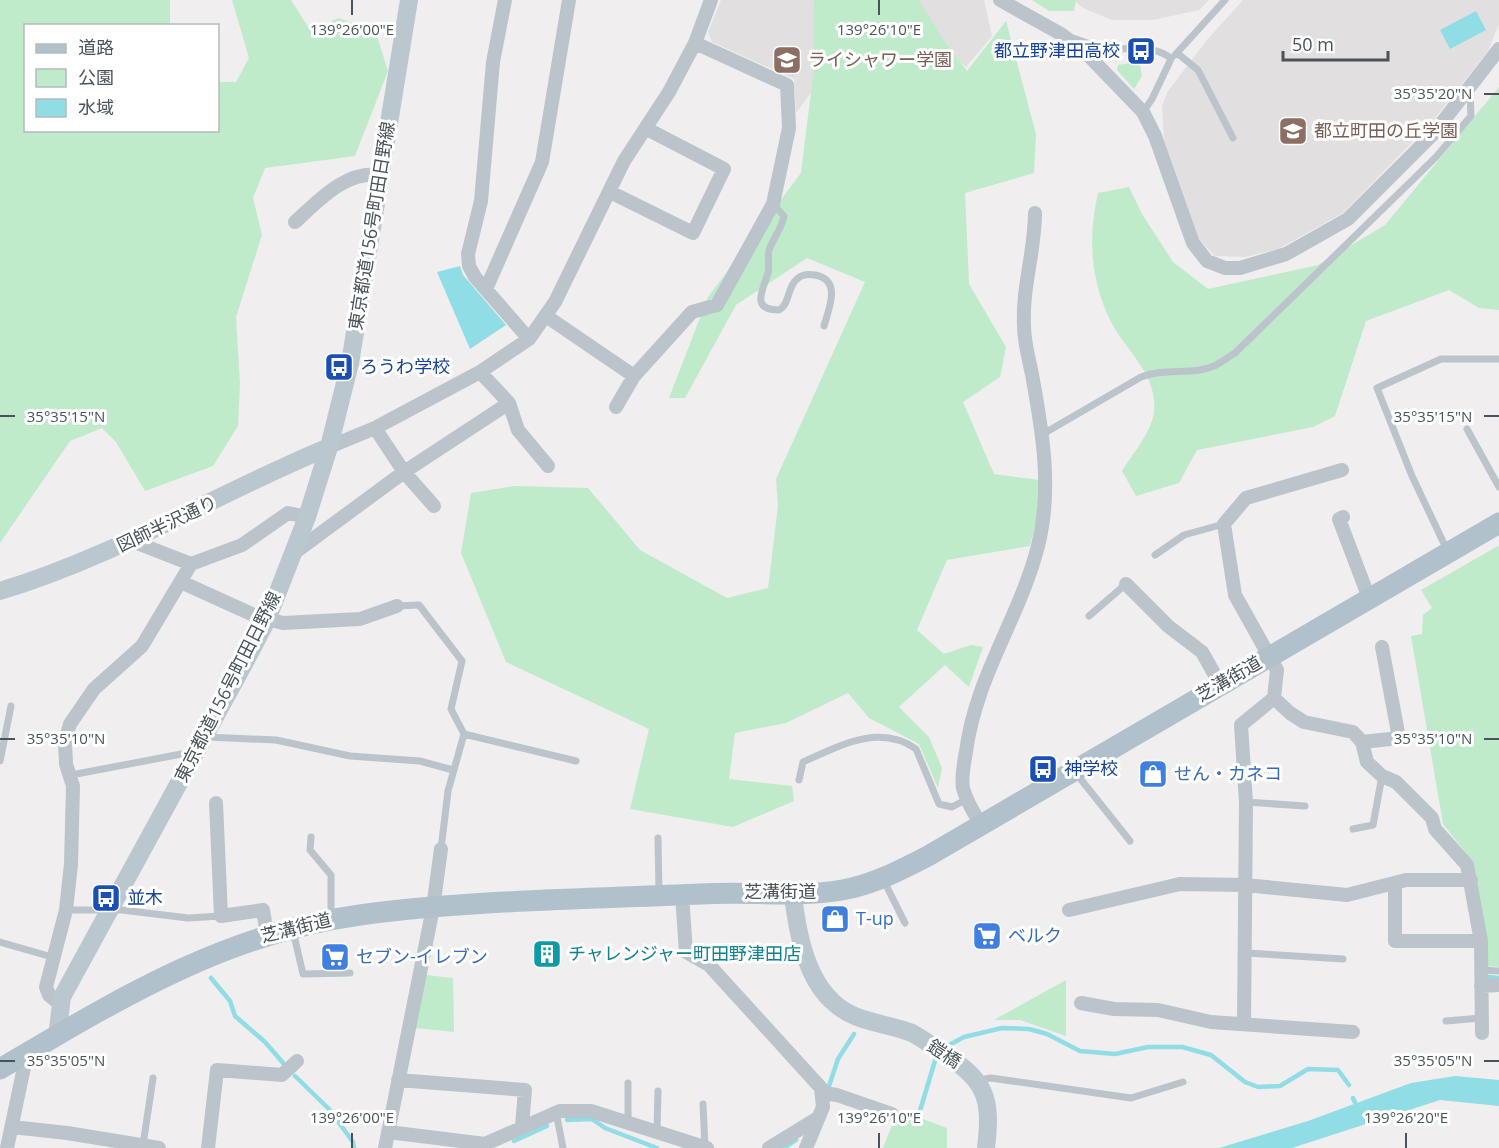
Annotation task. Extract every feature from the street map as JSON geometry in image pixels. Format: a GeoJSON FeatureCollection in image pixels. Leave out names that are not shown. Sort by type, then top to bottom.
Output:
{"type":"FeatureCollection","features":[{"type":"Feature","properties":{"kind":"main road","name":"東京都道156号町田日野線"},"geometry":{"type":"LineString","coordinates":[[57,1036],[60,1004],[108,911],[267,620],[308,517],[330,447],[350,363],[409,0]]}},
{"type":"Feature","properties":{"kind":"main road","name":"図師半沢通り"},"geometry":{"type":"LineString","coordinates":[[0,591],[50,575],[132,541],[292,463],[330,447]]}},
{"type":"Feature","properties":{"kind":"main road","name":"芝溝街道"},"geometry":{"type":"LineString","coordinates":[[0,1069],[185,965],[267,934],[331,919],[433,908],[659,896],[738,892],[793,895],[843,890],[882,878],[981,825],[1499,523]]}},
{"type":"Feature","properties":{"kind":"main road","name":"鎧橋"},"geometry":{"type":"LineString","coordinates":[[793,895],[806,954],[813,973],[830,1000],[855,1017],[912,1034],[977,1078]]}},
{"type":"Feature","properties":{"kind":"main road"},"geometry":{"type":"LineString","coordinates":[[977,1078],[988,1101],[986,1148]]}},
{"type":"Feature","properties":{"kind":"street"},"geometry":{"type":"LineString","coordinates":[[505,0],[493,62],[481,201],[468,254],[469,266],[529,339]]}},
{"type":"Feature","properties":{"kind":"street"},"geometry":{"type":"LineString","coordinates":[[486,289],[542,162],[569,0]]}},
{"type":"Feature","properties":{"kind":"street"},"geometry":{"type":"LineString","coordinates":[[330,447],[375,428],[480,372],[529,339],[546,316],[624,161],[647,129],[695,43],[711,0]]}},
{"type":"Feature","properties":{"kind":"street"},"geometry":{"type":"LineString","coordinates":[[1000,0],[1062,34],[1085,52],[1143,112],[1155,136],[1193,243],[1207,261],[1225,268],[1240,268],[1286,254],[1348,219],[1434,133],[1499,49]]}},
{"type":"Feature","properties":{"kind":"street"},"geometry":{"type":"LineString","coordinates":[[616,407],[634,376],[692,312],[717,305],[773,204],[789,128],[787,85],[695,43]]}},
{"type":"Feature","properties":{"kind":"street"},"geometry":{"type":"LineString","coordinates":[[610,192],[693,233],[724,169],[647,129]]}},
{"type":"Feature","properties":{"kind":"street"},"geometry":{"type":"LineString","coordinates":[[295,222],[321,197],[350,179],[366,173],[380,175]]}},
{"type":"Feature","properties":{"kind":"street"},"geometry":{"type":"LineString","coordinates":[[981,825],[967,800],[963,778],[970,722],[1038,547],[1045,511],[1042,434],[1024,328],[1024,297],[1035,234],[1035,213]]}},
{"type":"Feature","properties":{"kind":"street"},"geometry":{"type":"LineString","coordinates":[[546,316],[634,376]]}},
{"type":"Feature","properties":{"kind":"street"},"geometry":{"type":"LineString","coordinates":[[480,372],[509,403],[518,430],[548,465]]}},
{"type":"Feature","properties":{"kind":"street"},"geometry":{"type":"LineString","coordinates":[[294,553],[404,472],[509,403]]}},
{"type":"Feature","properties":{"kind":"street"},"geometry":{"type":"LineString","coordinates":[[375,428],[404,472],[434,506]]}},
{"type":"Feature","properties":{"kind":"street"},"geometry":{"type":"LineString","coordinates":[[1244,1024],[1246,802],[1241,725],[1274,698],[1277,669],[1235,595],[1224,524],[1246,498],[1342,470]]}},
{"type":"Feature","properties":{"kind":"street"},"geometry":{"type":"LineString","coordinates":[[132,541],[190,564],[242,545],[288,513],[308,517]]}},
{"type":"Feature","properties":{"kind":"street"},"geometry":{"type":"LineString","coordinates":[[1343,517],[1339,519],[1369,598]]}},
{"type":"Feature","properties":{"kind":"street"},"geometry":{"type":"LineString","coordinates":[[60,1004],[49,995],[46,987],[66,909],[73,843],[71,775],[66,764],[65,742],[70,724],[94,688],[142,646],[190,564]]}},
{"type":"Feature","properties":{"kind":"street"},"geometry":{"type":"LineString","coordinates":[[181,582],[267,620],[283,623],[360,619],[397,606]]}},
{"type":"Feature","properties":{"kind":"street"},"geometry":{"type":"LineString","coordinates":[[1126,584],[1168,626],[1202,652],[1220,684]]}},
{"type":"Feature","properties":{"kind":"street"},"geometry":{"type":"LineString","coordinates":[[1362,742],[1399,738],[1382,647]]}},
{"type":"Feature","properties":{"kind":"street"},"geometry":{"type":"LineString","coordinates":[[1274,698],[1304,722],[1353,732],[1362,742],[1367,762],[1382,776],[1396,782],[1432,818],[1435,828],[1467,865],[1481,941],[1482,1032]]}},
{"type":"Feature","properties":{"kind":"street"},"geometry":{"type":"LineString","coordinates":[[216,803],[221,916],[263,910],[267,934]]}},
{"type":"Feature","properties":{"kind":"street"},"geometry":{"type":"LineString","coordinates":[[385,1148],[433,908],[441,849]]}},
{"type":"Feature","properties":{"kind":"street"},"geometry":{"type":"LineString","coordinates":[[1069,910],[1180,884],[1245,885],[1347,895],[1406,880],[1471,880]]}},
{"type":"Feature","properties":{"kind":"street"},"geometry":{"type":"LineString","coordinates":[[1395,883],[1395,941],[1481,941]]}},
{"type":"Feature","properties":{"kind":"street"},"geometry":{"type":"LineString","coordinates":[[682,895],[686,952],[709,965],[823,1093],[837,1095],[892,1114]]}},
{"type":"Feature","properties":{"kind":"street"},"geometry":{"type":"LineString","coordinates":[[1481,986],[1499,985]]}},
{"type":"Feature","properties":{"kind":"street"},"geometry":{"type":"LineString","coordinates":[[1081,1003],[1114,1009],[1158,1010],[1211,1022],[1353,1032]]}},
{"type":"Feature","properties":{"kind":"street"},"geometry":{"type":"LineString","coordinates":[[8,1148],[27,1053]]}},
{"type":"Feature","properties":{"kind":"street"},"geometry":{"type":"LineString","coordinates":[[207,1148],[217,1070],[282,1075],[297,1061]]}},
{"type":"Feature","properties":{"kind":"street"},"geometry":{"type":"LineString","coordinates":[[399,1080],[525,1090],[522,1126]]}},
{"type":"Feature","properties":{"kind":"street"},"geometry":{"type":"LineString","coordinates":[[806,1148],[823,1107],[823,1093]]}},
{"type":"Feature","properties":{"kind":"street"},"geometry":{"type":"LineString","coordinates":[[388,1132],[481,1146],[505,1138],[522,1126],[556,1112],[591,1111],[628,1121],[706,1148]]}},
{"type":"Feature","properties":{"kind":"street"},"geometry":{"type":"LineString","coordinates":[[769,1148],[818,1118]]}},
{"type":"Feature","properties":{"kind":"street"},"geometry":{"type":"LineString","coordinates":[[12,1127],[68,1133],[149,1147]]}},
{"type":"Feature","properties":{"kind":"lane"},"geometry":{"type":"LineString","coordinates":[[1143,112],[1152,99],[1171,59],[1225,0]]}},
{"type":"Feature","properties":{"kind":"lane"},"geometry":{"type":"LineString","coordinates":[[1062,34],[1103,48],[1156,51],[1166,54],[1171,59]]}},
{"type":"Feature","properties":{"kind":"lane"},"geometry":{"type":"LineString","coordinates":[[1177,53],[1198,70],[1233,138]]}},
{"type":"Feature","properties":{"kind":"lane"},"geometry":{"type":"LineString","coordinates":[[1042,434],[1142,377],[1157,371],[1190,371],[1212,367],[1235,353],[1436,157],[1471,116],[1470,89]]}},
{"type":"Feature","properties":{"kind":"lane"},"geometry":{"type":"LineString","coordinates":[[773,204],[784,216],[768,253],[769,270],[760,297],[761,303],[765,308],[779,310],[784,308],[796,279],[803,275],[824,278],[830,284],[833,292],[824,327]]}},
{"type":"Feature","properties":{"kind":"lane"},"geometry":{"type":"LineString","coordinates":[[1448,552],[1412,476],[1377,387],[1441,359],[1499,359]]}},
{"type":"Feature","properties":{"kind":"lane"},"geometry":{"type":"LineString","coordinates":[[1467,429],[1499,487]]}},
{"type":"Feature","properties":{"kind":"lane"},"geometry":{"type":"LineString","coordinates":[[1155,555],[1184,535],[1224,524]]}},
{"type":"Feature","properties":{"kind":"lane"},"geometry":{"type":"LineString","coordinates":[[1089,616],[1126,584]]}},
{"type":"Feature","properties":{"kind":"lane"},"geometry":{"type":"LineString","coordinates":[[397,606],[419,605],[462,661],[451,708],[464,734],[448,791],[441,849]]}},
{"type":"Feature","properties":{"kind":"lane"},"geometry":{"type":"LineString","coordinates":[[0,760],[11,706]]}},
{"type":"Feature","properties":{"kind":"lane"},"geometry":{"type":"LineString","coordinates":[[464,734],[576,761]]}},
{"type":"Feature","properties":{"kind":"lane"},"geometry":{"type":"LineString","coordinates":[[799,780],[803,762],[851,741],[893,737],[916,749],[939,804],[952,807],[967,800]]}},
{"type":"Feature","properties":{"kind":"lane"},"geometry":{"type":"LineString","coordinates":[[71,775],[200,744],[285,741],[350,756],[420,761],[453,771]]}},
{"type":"Feature","properties":{"kind":"lane"},"geometry":{"type":"LineString","coordinates":[[1074,770],[1130,841]]}},
{"type":"Feature","properties":{"kind":"lane"},"geometry":{"type":"LineString","coordinates":[[1353,828],[1373,825],[1382,776]]}},
{"type":"Feature","properties":{"kind":"lane"},"geometry":{"type":"LineString","coordinates":[[1246,802],[1305,806]]}},
{"type":"Feature","properties":{"kind":"lane"},"geometry":{"type":"LineString","coordinates":[[311,837],[310,850],[331,875],[331,919]]}},
{"type":"Feature","properties":{"kind":"lane"},"geometry":{"type":"LineString","coordinates":[[658,838],[659,896]]}},
{"type":"Feature","properties":{"kind":"lane"},"geometry":{"type":"LineString","coordinates":[[882,878],[904,923]]}},
{"type":"Feature","properties":{"kind":"lane"},"geometry":{"type":"LineString","coordinates":[[66,909],[188,918],[221,916]]}},
{"type":"Feature","properties":{"kind":"lane"},"geometry":{"type":"LineString","coordinates":[[292,928],[303,974],[350,973]]}},
{"type":"Feature","properties":{"kind":"lane"},"geometry":{"type":"LineString","coordinates":[[0,942],[52,957]]}},
{"type":"Feature","properties":{"kind":"lane"},"geometry":{"type":"LineString","coordinates":[[1246,953],[1343,959]]}},
{"type":"Feature","properties":{"kind":"lane"},"geometry":{"type":"LineString","coordinates":[[1480,970],[1499,971]]}},
{"type":"Feature","properties":{"kind":"lane"},"geometry":{"type":"LineString","coordinates":[[1446,1021],[1481,1018]]}},
{"type":"Feature","properties":{"kind":"lane"},"geometry":{"type":"LineString","coordinates":[[149,1147],[153,1078]]}},
{"type":"Feature","properties":{"kind":"lane"},"geometry":{"type":"LineString","coordinates":[[977,1078],[991,1078],[1131,1098],[1183,1082]]}},
{"type":"Feature","properties":{"kind":"lane"},"geometry":{"type":"LineString","coordinates":[[628,1083],[628,1121]]}},
{"type":"Feature","properties":{"kind":"lane"},"geometry":{"type":"LineString","coordinates":[[657,1131],[658,1091]]}},
{"type":"Feature","properties":{"kind":"lane"},"geometry":{"type":"LineString","coordinates":[[703,1104],[706,1148]]}},
{"type":"Feature","properties":{"kind":"lane"},"geometry":{"type":"LineString","coordinates":[[556,1112],[563,1148]]}},
{"type":"Feature","properties":{"kind":"shaded area","name":"ライシャワー学園"},"geometry":{"type":"Polygon","coordinates":[[[721,0],[835,0],[822,78],[796,113],[794,79],[712,42],[708,32],[721,0]]]}},
{"type":"Feature","properties":{"kind":"shaded area","name":"ライシャワー学園"},"geometry":{"type":"Polygon","coordinates":[[[894,0],[984,0],[992,36],[966,67],[894,0]]]}},
{"type":"Feature","properties":{"kind":"shaded area"},"geometry":{"type":"Polygon","coordinates":[[[1074,0],[1209,0],[1199,10],[1153,20],[1112,20],[1083,8],[1074,0]]]}},
{"type":"Feature","properties":{"kind":"shaded area","name":"都立町田の丘学園"},"geometry":{"type":"Polygon","coordinates":[[[1243,0],[1499,0],[1499,24],[1488,51],[1431,123],[1343,213],[1278,249],[1245,257],[1215,256],[1199,239],[1164,140],[1162,106],[1168,91],[1207,40],[1243,0]]]}},
{"type":"Feature","properties":{"kind":"green space"},"geometry":{"type":"Polygon","coordinates":[[[0,0],[170,0],[170,24],[24,24],[24,132],[219,132],[219,82],[236,82],[249,58],[232,0],[291,0],[310,30],[339,18],[376,33],[388,71],[355,156],[265,168],[253,198],[262,235],[236,317],[240,384],[238,426],[213,466],[145,491],[116,442],[102,428],[70,441],[0,543],[0,0]]]}},
{"type":"Feature","properties":{"kind":"green space"},"geometry":{"type":"Polygon","coordinates":[[[814,0],[919,0],[943,39],[967,71],[1006,21],[1036,134],[1034,173],[965,193],[969,284],[1006,347],[1000,377],[963,402],[994,474],[1046,481],[1030,546],[947,560],[917,630],[944,654],[971,645],[983,647],[969,687],[945,665],[899,707],[929,737],[942,768],[938,788],[919,744],[869,718],[848,693],[786,723],[735,733],[729,779],[792,786],[794,801],[733,827],[630,809],[649,729],[506,662],[461,553],[471,493],[515,486],[588,488],[640,550],[727,598],[768,588],[778,506],[776,479],[865,282],[807,258],[736,305],[685,398],[669,398],[708,297],[801,173],[813,76],[814,0]]]}},
{"type":"Feature","properties":{"kind":"green space"},"geometry":{"type":"Polygon","coordinates":[[[1032,0],[1076,1],[1074,11],[1049,11],[1032,0]]]}},
{"type":"Feature","properties":{"kind":"green space"},"geometry":{"type":"Polygon","coordinates":[[[1130,63],[1140,65],[1142,76],[1134,89],[1117,70],[1118,65],[1130,63]]]}},
{"type":"Feature","properties":{"kind":"green space"},"geometry":{"type":"Polygon","coordinates":[[[1499,87],[1499,310],[1479,308],[1449,290],[1366,321],[1335,416],[1313,427],[1197,450],[1179,483],[1136,496],[1122,471],[1150,427],[1153,419],[1154,398],[1140,364],[1111,322],[1099,290],[1092,242],[1098,193],[1129,187],[1142,214],[1173,262],[1208,289],[1318,265],[1385,225],[1499,87]]]}},
{"type":"Feature","properties":{"kind":"green space"},"geometry":{"type":"Polygon","coordinates":[[[1498,546],[1499,967],[1484,966],[1484,919],[1472,861],[1443,824],[1411,636],[1422,634],[1423,615],[1432,608],[1421,590],[1498,546]]]}},
{"type":"Feature","properties":{"kind":"green space"},"geometry":{"type":"Polygon","coordinates":[[[426,975],[453,978],[454,1032],[415,1028],[426,975]]]}},
{"type":"Feature","properties":{"kind":"green space"},"geometry":{"type":"Polygon","coordinates":[[[1066,980],[1066,1036],[1020,1020],[994,1020],[1066,980]]]}},
{"type":"Feature","properties":{"kind":"green space"},"geometry":{"type":"Polygon","coordinates":[[[901,1111],[947,1128],[947,1148],[883,1148],[894,1120],[897,1120],[901,1111]]]}},
{"type":"Feature","properties":{"kind":"water"},"geometry":{"type":"Polygon","coordinates":[[[1476,11],[1486,30],[1450,49],[1440,30],[1476,11]]]}},
{"type":"Feature","properties":{"kind":"water"},"geometry":{"type":"Polygon","coordinates":[[[460,266],[463,275],[506,325],[470,349],[437,272],[460,266]]]}},
{"type":"Feature","properties":{"kind":"water"},"geometry":{"type":"Polygon","coordinates":[[[1455,1076],[1499,1080],[1499,1106],[1440,1100],[1292,1148],[1219,1148],[1308,1121],[1411,1083],[1455,1076]]]}},
{"type":"Feature","properties":{"kind":"waterway"},"geometry":{"type":"LineString","coordinates":[[1489,977],[1499,978]]}},
{"type":"Feature","properties":{"kind":"waterway"},"geometry":{"type":"LineString","coordinates":[[211,978],[230,1001],[235,1016],[265,1042],[284,1064]]}},
{"type":"Feature","properties":{"kind":"waterway"},"geometry":{"type":"LineString","coordinates":[[944,1048],[964,1037],[1002,1028],[1029,1029],[1047,1034],[1080,1051],[1115,1054],[1148,1047],[1182,1047],[1211,1055],[1245,1082],[1258,1087],[1280,1086],[1308,1069],[1338,1070],[1349,1085]]}},
{"type":"Feature","properties":{"kind":"waterway"},"geometry":{"type":"LineString","coordinates":[[829,1086],[838,1059],[854,1034]]}},
{"type":"Feature","properties":{"kind":"waterway"},"geometry":{"type":"LineString","coordinates":[[919,1114],[937,1054]]}},
{"type":"Feature","properties":{"kind":"waterway"},"geometry":{"type":"LineString","coordinates":[[295,1076],[329,1109],[353,1142],[354,1148]]}},
{"type":"Feature","properties":{"kind":"waterway"},"geometry":{"type":"LineString","coordinates":[[1353,1098],[1358,1109]]}},
{"type":"Feature","properties":{"kind":"waterway"},"geometry":{"type":"LineString","coordinates":[[567,1120],[592,1119],[605,1128],[657,1148]]}},
{"type":"Feature","properties":{"kind":"waterway"},"geometry":{"type":"LineString","coordinates":[[514,1141],[547,1126]]}},
{"type":"Feature","properties":{"kind":"waterway"},"geometry":{"type":"LineString","coordinates":[[784,1148],[796,1140]]}},
{"type":"Feature","properties":{"kind":"place","name":"都立野津田高校"},"geometry":{"type":"Point","coordinates":[1141,51]}},
{"type":"Feature","properties":{"kind":"place","name":"ライシャワー学園"},"geometry":{"type":"Point","coordinates":[787,60]}},
{"type":"Feature","properties":{"kind":"place","name":"都立町田の丘学園"},"geometry":{"type":"Point","coordinates":[1293,131]}},
{"type":"Feature","properties":{"kind":"place","name":"ろうわ学校"},"geometry":{"type":"Point","coordinates":[339,367]}},
{"type":"Feature","properties":{"kind":"place","name":"神学校"},"geometry":{"type":"Point","coordinates":[1043,769]}},
{"type":"Feature","properties":{"kind":"place","name":"せん・カネコ"},"geometry":{"type":"Point","coordinates":[1153,774]}},
{"type":"Feature","properties":{"kind":"place","name":"並木"},"geometry":{"type":"Point","coordinates":[106,898]}},
{"type":"Feature","properties":{"kind":"place","name":"T-up"},"geometry":{"type":"Point","coordinates":[835,919]}},
{"type":"Feature","properties":{"kind":"place","name":"ベルク"},"geometry":{"type":"Point","coordinates":[987,936]}},
{"type":"Feature","properties":{"kind":"place","name":"チャレンジャー町田野津田店"},"geometry":{"type":"Point","coordinates":[547,954]}},
{"type":"Feature","properties":{"kind":"place","name":"セブン-イレブン"},"geometry":{"type":"Point","coordinates":[335,957]}}]}
